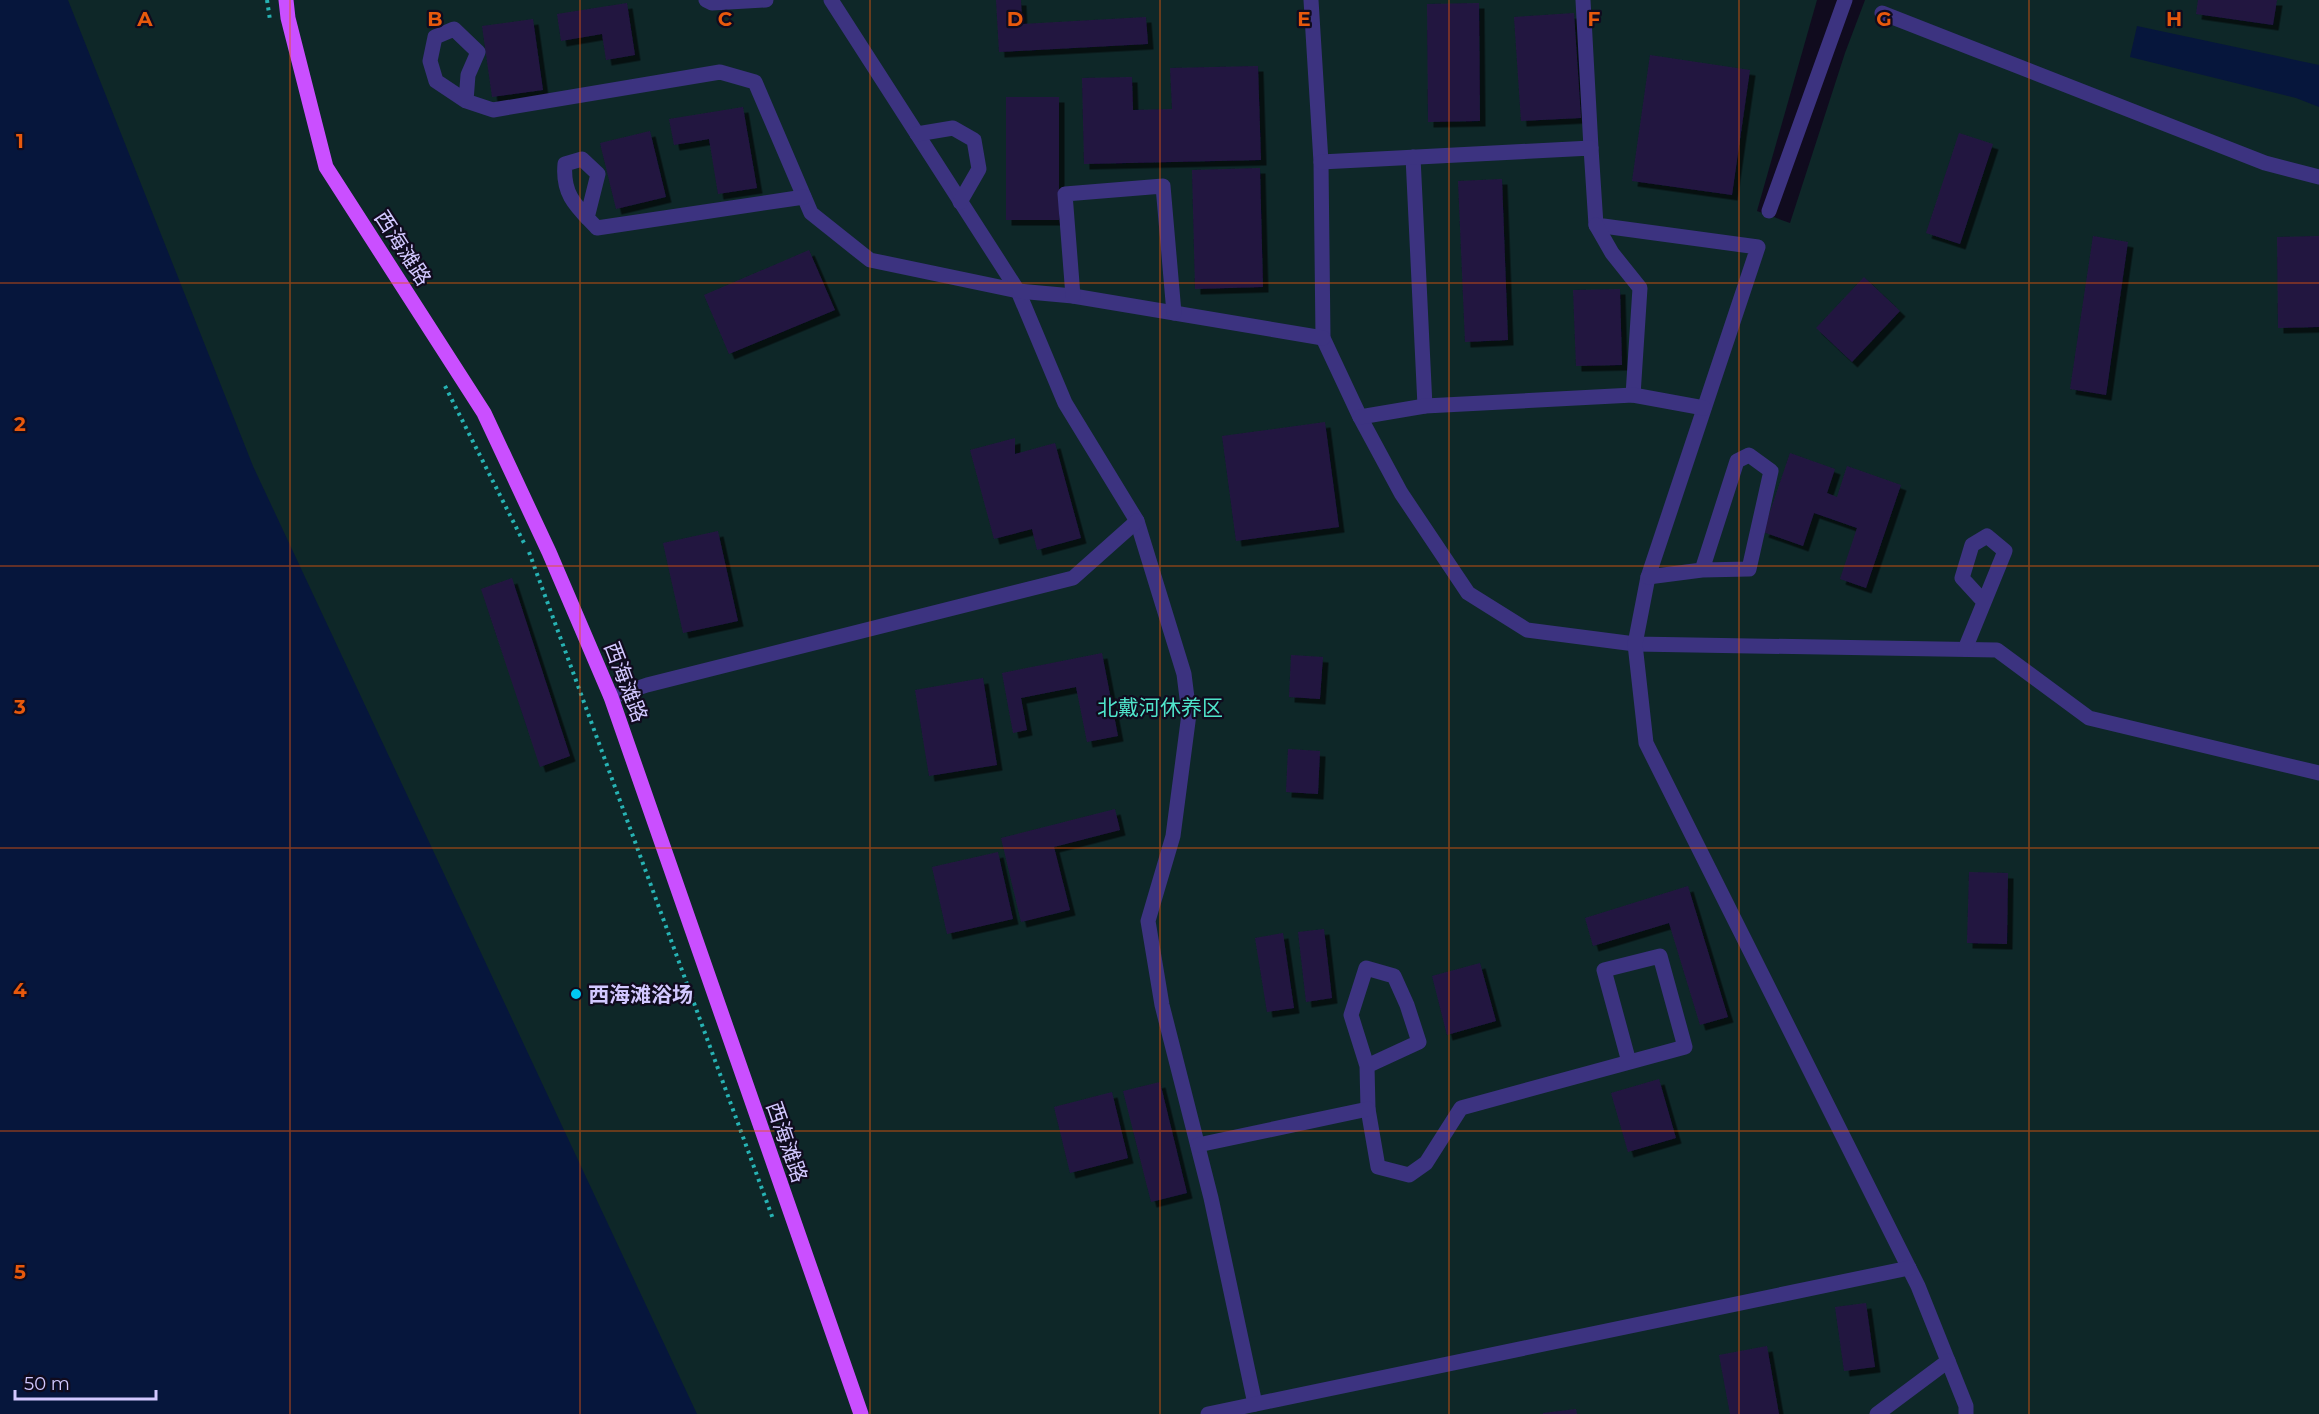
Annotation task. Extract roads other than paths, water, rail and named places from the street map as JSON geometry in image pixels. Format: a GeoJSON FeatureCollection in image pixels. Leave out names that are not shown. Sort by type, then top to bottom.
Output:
{"type":"FeatureCollection","features":[{"type":"Feature","properties":{"kind":"main road","name":"西海滩路"},"geometry":{"type":"LineString","coordinates":[[286,0],[288,18],[326,166],[484,413],[549,552],[611,697],[861,1414]]}},
{"type":"Feature","properties":{"kind":"street"},"geometry":{"type":"LineString","coordinates":[[706,0],[712,3],[766,0]]}},
{"type":"Feature","properties":{"kind":"street"},"geometry":{"type":"LineString","coordinates":[[831,0],[1018,291],[1065,403],[1137,521],[1184,674],[1190,714],[1173,836],[1148,921],[1162,1005],[1214,1209],[1255,1404]]}},
{"type":"Feature","properties":{"kind":"street"},"geometry":{"type":"LineString","coordinates":[[1311,0],[1321,162],[1323,338],[1360,417],[1401,493],[1468,593],[1527,630],[1635,644],[1997,650],[2089,718],[2319,773]]}},
{"type":"Feature","properties":{"kind":"street"},"geometry":{"type":"LineString","coordinates":[[1583,0],[1596,225],[1612,253],[1640,288],[1634,395]]}},
{"type":"Feature","properties":{"kind":"street"},"geometry":{"type":"LineString","coordinates":[[1769,211],[1845,0]]}},
{"type":"Feature","properties":{"kind":"street"},"geometry":{"type":"LineString","coordinates":[[1882,13],[2265,164],[2319,177]]}},
{"type":"Feature","properties":{"kind":"street"},"geometry":{"type":"LineString","coordinates":[[466,101],[493,110],[720,72],[743,78],[755,82],[811,213],[870,260],[1018,291],[1073,296],[1323,338]]}},
{"type":"Feature","properties":{"kind":"street"},"geometry":{"type":"LineString","coordinates":[[917,135],[953,128],[974,140],[979,169],[960,202]]}},
{"type":"Feature","properties":{"kind":"street"},"geometry":{"type":"LineString","coordinates":[[1321,162],[1591,148]]}},
{"type":"Feature","properties":{"kind":"street"},"geometry":{"type":"LineString","coordinates":[[1413,157],[1425,406]]}},
{"type":"Feature","properties":{"kind":"street"},"geometry":{"type":"LineString","coordinates":[[1073,296],[1065,195],[1163,186],[1174,313]]}},
{"type":"Feature","properties":{"kind":"street"},"geometry":{"type":"LineString","coordinates":[[587,218],[597,228],[804,197]]}},
{"type":"Feature","properties":{"kind":"street"},"geometry":{"type":"LineString","coordinates":[[1596,225],[1758,247],[1648,577],[1635,644],[1646,743],[1909,1268],[1966,1406],[1966,1414]]}},
{"type":"Feature","properties":{"kind":"street"},"geometry":{"type":"LineString","coordinates":[[1360,417],[1425,406],[1634,395],[1704,408]]}},
{"type":"Feature","properties":{"kind":"street"},"geometry":{"type":"LineString","coordinates":[[1648,577],[1702,570],[1749,569],[1771,471],[1749,455],[1737,461],[1702,570]]}},
{"type":"Feature","properties":{"kind":"street"},"geometry":{"type":"LineString","coordinates":[[611,697],[647,685],[1073,578],[1137,521]]}},
{"type":"Feature","properties":{"kind":"street"},"geometry":{"type":"LineString","coordinates":[[1965,649],[1984,602]]}},
{"type":"Feature","properties":{"kind":"street"},"geometry":{"type":"LineString","coordinates":[[1367,1066],[1419,1042],[1407,1005],[1394,976],[1366,968],[1351,1015],[1367,1066],[1368,1109],[1378,1167],[1409,1175],[1426,1163],[1461,1108],[1685,1047],[1660,956],[1604,970],[1629,1062]]}},
{"type":"Feature","properties":{"kind":"street"},"geometry":{"type":"LineString","coordinates":[[1198,1145],[1368,1109]]}},
{"type":"Feature","properties":{"kind":"street"},"geometry":{"type":"LineString","coordinates":[[1208,1414],[1909,1268]]}},
{"type":"Feature","properties":{"kind":"street"},"geometry":{"type":"LineString","coordinates":[[1877,1414],[1948,1361]]}},
{"type":"Feature","properties":{"kind":"water"},"geometry":{"type":"Polygon","coordinates":[[[0,0],[68,0],[253,466],[697,1414],[0,1414],[0,0]]]}},
{"type":"Feature","properties":{"kind":"water"},"geometry":{"type":"Polygon","coordinates":[[[2137,26],[2319,65],[2319,107],[2296,98],[2130,57],[2137,26]]]}},
{"type":"Feature","properties":{"kind":"place","name":"西海滩浴场"},"geometry":{"type":"Point","coordinates":[576,994]}},
{"type":"Feature","properties":{"kind":"park label","name":"北戴河休养区"},"geometry":{"type":"Point","coordinates":[1160,707]}}]}
